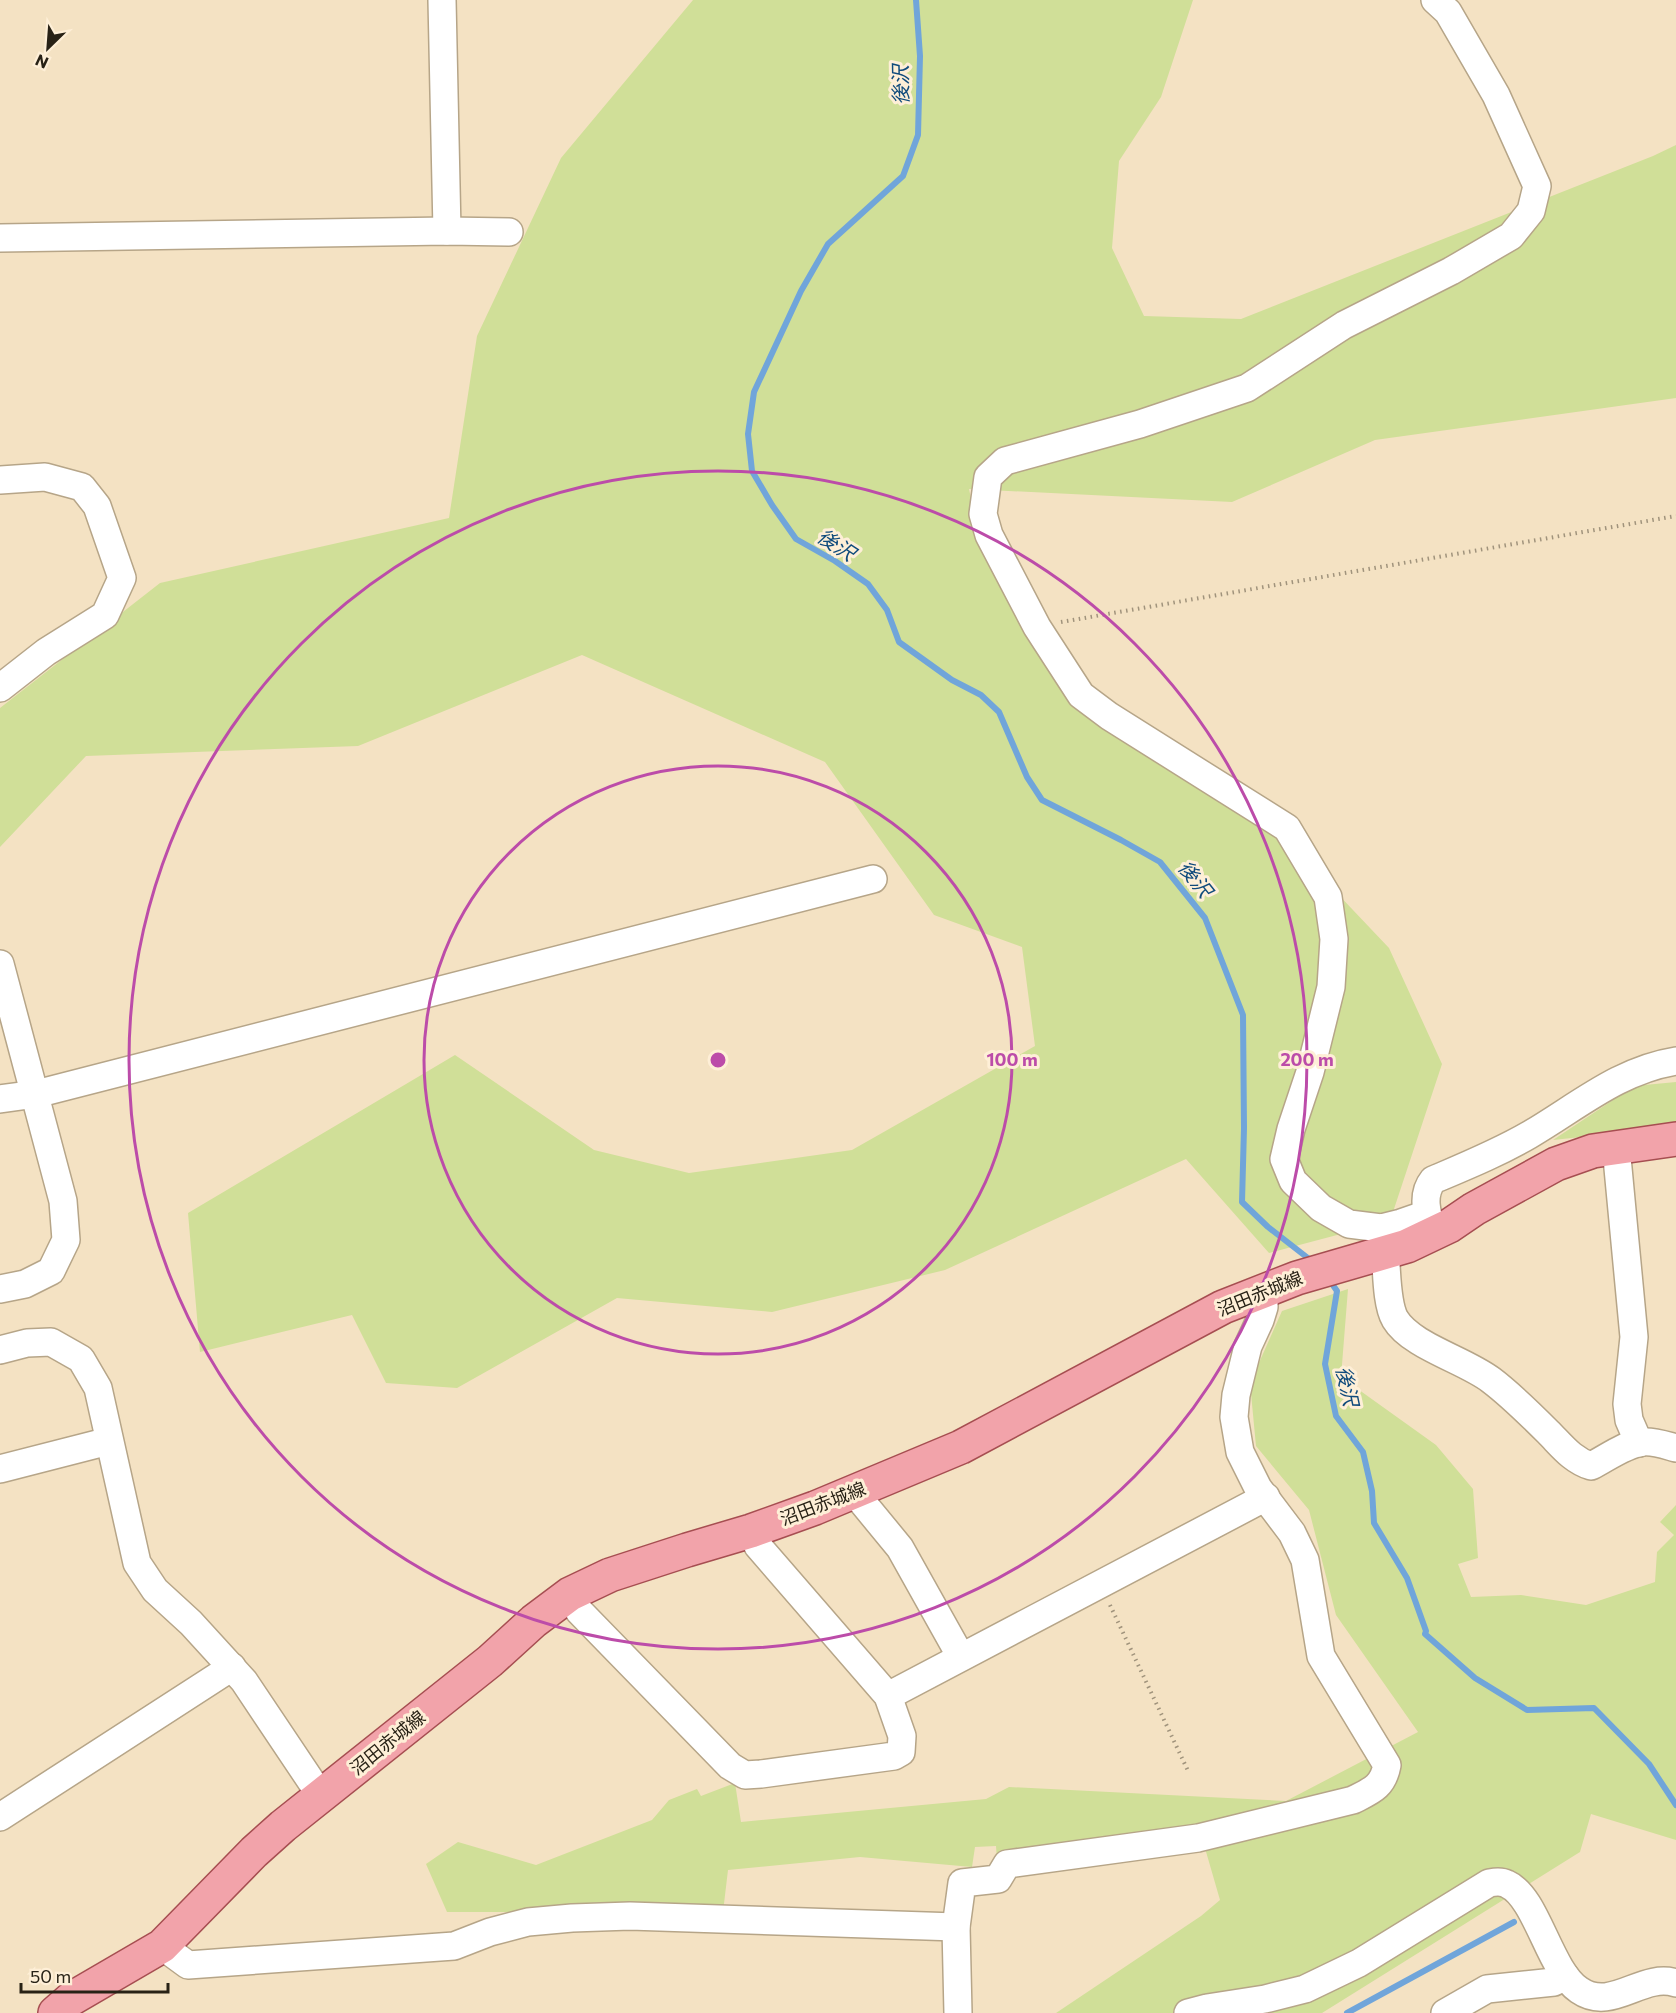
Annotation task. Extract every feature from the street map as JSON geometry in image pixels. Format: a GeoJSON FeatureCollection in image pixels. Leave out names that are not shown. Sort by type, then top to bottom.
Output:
{"type":"FeatureCollection","features":[{"type":"Feature","properties":{"kind":"main road","name":"沼田赤城線"},"geometry":{"type":"LineString","coordinates":[[55,2013],[71,1999],[162,1946],[254,1852],[283,1826],[490,1661],[534,1621],[570,1594],[610,1575],[647,1562],[751,1531],[854,1492],[961,1447],[1223,1307],[1297,1278],[1407,1246],[1430,1224],[1556,1164],[1593,1151],[1676,1139]]}},
{"type":"Feature","properties":{"kind":"street"},"geometry":{"type":"LineString","coordinates":[[442,0],[447,231]]}},
{"type":"Feature","properties":{"kind":"street"},"geometry":{"type":"LineString","coordinates":[[1435,0],[1448,12],[1496,95],[1537,186],[1531,211],[1511,236],[1451,271],[1344,325],[1247,388],[1140,424],[1005,461],[988,477],[983,514],[989,535],[1037,627],[1081,695],[1109,716],[1287,828],[1328,897],[1334,939],[1328,997],[1310,1072],[1296,1112],[1284,1159],[1293,1181],[1321,1208],[1349,1224],[1381,1227],[1401,1223],[1430,1224],[1426,1196],[1433,1180],[1489,1156],[1530,1134],[1600,1089],[1641,1069],[1676,1061]]}},
{"type":"Feature","properties":{"kind":"street"},"geometry":{"type":"LineString","coordinates":[[0,238],[509,232]]}},
{"type":"Feature","properties":{"kind":"street"},"geometry":{"type":"LineString","coordinates":[[0,480],[45,477],[82,487],[97,506],[122,578],[105,615],[46,652],[0,688]]}},
{"type":"Feature","properties":{"kind":"street"},"geometry":{"type":"LineString","coordinates":[[0,1099],[36,1094],[873,879]]}},
{"type":"Feature","properties":{"kind":"street"},"geometry":{"type":"LineString","coordinates":[[0,964],[63,1201],[66,1240],[51,1271],[25,1284],[0,1289]]}},
{"type":"Feature","properties":{"kind":"street"},"geometry":{"type":"LineString","coordinates":[[1616,1147],[1634,1338],[1627,1404],[1629,1420],[1639,1443]]}},
{"type":"Feature","properties":{"kind":"street"},"geometry":{"type":"LineString","coordinates":[[1372,1255],[1394,1317],[1414,1337],[1490,1379],[1581,1463],[1591,1466],[1639,1443],[1657,1443],[1676,1448]]}},
{"type":"Feature","properties":{"kind":"street"},"geometry":{"type":"LineString","coordinates":[[958,2013],[957,1927],[962,1883],[998,1879],[1007,1864],[1198,1838],[1353,1800],[1375,1789],[1385,1776],[1387,1766],[1321,1656],[1305,1560],[1292,1533],[1258,1488],[1240,1452],[1234,1417],[1236,1395],[1248,1346],[1264,1307],[1264,1290]]}},
{"type":"Feature","properties":{"kind":"street"},"geometry":{"type":"LineString","coordinates":[[0,1350],[27,1343],[51,1342],[81,1359],[98,1388],[137,1563],[155,1590],[191,1623],[244,1681],[321,1796]]}},
{"type":"Feature","properties":{"kind":"street"},"geometry":{"type":"LineString","coordinates":[[0,1469],[109,1441]]}},
{"type":"Feature","properties":{"kind":"street"},"geometry":{"type":"LineString","coordinates":[[854,1492],[900,1548],[961,1657]]}},
{"type":"Feature","properties":{"kind":"street"},"geometry":{"type":"LineString","coordinates":[[888,1696],[1266,1497]]}},
{"type":"Feature","properties":{"kind":"street"},"geometry":{"type":"LineString","coordinates":[[570,1594],[579,1611],[730,1766],[745,1775],[894,1756],[901,1752],[902,1736],[888,1696],[758,1546],[751,1531]]}},
{"type":"Feature","properties":{"kind":"street"},"geometry":{"type":"LineString","coordinates":[[0,1817],[232,1667]]}},
{"type":"Feature","properties":{"kind":"street"},"geometry":{"type":"LineString","coordinates":[[1188,2013],[1305,1989],[1359,1963],[1489,1883],[1499,1882],[1508,1884],[1522,1895],[1565,1976],[1577,1990],[1599,1999],[1614,1997],[1660,1981],[1676,1983]]}},
{"type":"Feature","properties":{"kind":"street"},"geometry":{"type":"LineString","coordinates":[[162,1946],[188,1965],[454,1946],[490,1932],[528,1922],[572,1918],[630,1916],[957,1927]]}},
{"type":"Feature","properties":{"kind":"street"},"geometry":{"type":"LineString","coordinates":[[1445,2013],[1487,1989],[1554,1982],[1565,1976]]}},
{"type":"Feature","properties":{"kind":"path"},"geometry":{"type":"LineString","coordinates":[[1037,627],[1676,516]]}},
{"type":"Feature","properties":{"kind":"path"},"geometry":{"type":"LineString","coordinates":[[1101,1584],[1189,1773]]}},
{"type":"Feature","properties":{"kind":"green space"},"geometry":{"type":"Polygon","coordinates":[[[693,0],[1193,0],[1161,97],[1119,161],[1112,248],[1144,316],[1241,319],[1676,145],[1676,398],[1375,440],[1232,502],[969,489],[983,554],[1072,698],[1279,832],[1389,948],[1442,1064],[1390,1221],[1269,1253],[1186,1159],[945,1270],[772,1312],[617,1298],[457,1388],[386,1383],[352,1315],[200,1352],[188,1213],[455,1055],[594,1150],[689,1173],[852,1150],[1035,1046],[1022,947],[934,915],[825,762],[582,655],[358,746],[86,756],[0,847],[0,708],[160,583],[449,518],[477,336],[561,158],[693,0]]]}},
{"type":"Feature","properties":{"kind":"green space"},"geometry":{"type":"Polygon","coordinates":[[[1676,1082],[1676,1127],[1553,1140],[1634,1086],[1676,1082]]]}},
{"type":"Feature","properties":{"kind":"green space"},"geometry":{"type":"Polygon","coordinates":[[[1348,1289],[1341,1377],[1436,1445],[1473,1489],[1478,1558],[1458,1564],[1471,1597],[1521,1595],[1586,1605],[1655,1582],[1657,1552],[1674,1535],[1660,1522],[1676,1505],[1676,1840],[1591,1814],[1580,1852],[1322,2013],[1056,2013],[1201,1916],[1220,1900],[1198,1824],[997,1860],[996,1846],[975,1847],[972,1867],[860,1857],[728,1870],[723,1912],[447,1912],[426,1864],[458,1842],[536,1865],[652,1820],[669,1800],[697,1789],[701,1796],[735,1783],[741,1822],[986,1799],[1009,1787],[1286,1801],[1418,1732],[1336,1615],[1309,1510],[1256,1446],[1250,1383],[1282,1311],[1348,1289]]]}},
{"type":"Feature","properties":{"kind":"waterway","name":"後沢"},"geometry":{"type":"LineString","coordinates":[[916,0],[920,56],[918,135],[903,176],[828,244],[801,291],[754,392],[748,434],[752,471],[796,539],[835,561],[868,584],[887,610],[899,642],[952,680],[981,695],[999,712],[1027,777],[1042,800],[1160,862],[1205,918],[1243,1015],[1242,1202],[1268,1227],[1313,1262]]}},
{"type":"Feature","properties":{"kind":"waterway","name":"後沢"},"geometry":{"type":"LineString","coordinates":[[1328,1278],[1337,1291],[1325,1364],[1336,1416],[1363,1452],[1372,1491],[1374,1523],[1407,1578],[1426,1631],[1425,1634],[1475,1678],[1527,1710],[1594,1708],[1649,1764],[1676,1805]]}},
{"type":"Feature","properties":{"kind":"waterway"},"geometry":{"type":"LineString","coordinates":[[1347,2013],[1514,1922]]}}]}
